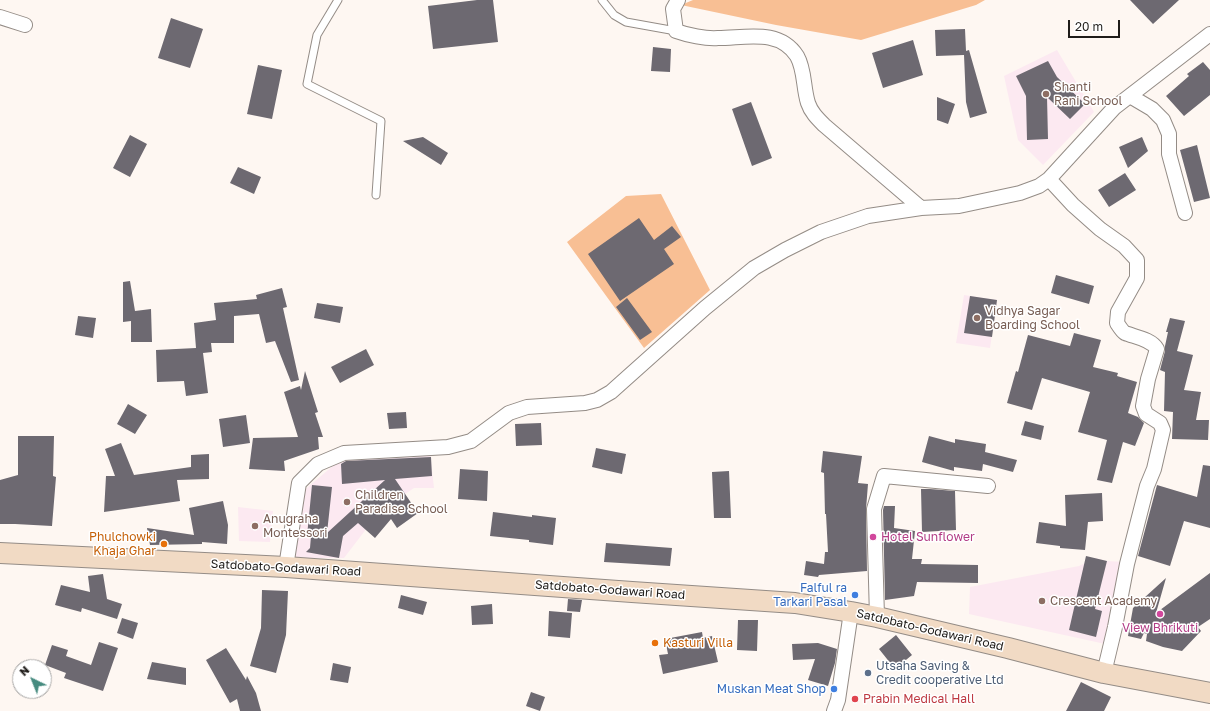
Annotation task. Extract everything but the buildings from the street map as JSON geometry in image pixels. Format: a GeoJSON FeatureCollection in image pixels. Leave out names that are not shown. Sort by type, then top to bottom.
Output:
{"type":"FeatureCollection","features":[{"type":"Feature","properties":{"kind":"street"},"geometry":{"type":"LineString","coordinates":[[678,0],[673,9],[676,31],[683,34],[716,38],[754,36],[771,37],[786,44],[796,54],[801,64],[808,103],[814,115],[921,208]]}},
{"type":"Feature","properties":{"kind":"street"},"geometry":{"type":"LineString","coordinates":[[0,17],[25,25]]}},
{"type":"Feature","properties":{"kind":"street"},"geometry":{"type":"LineString","coordinates":[[286,567],[299,483],[318,464],[344,453],[448,447],[471,441],[509,413],[527,407],[585,403],[597,400],[611,392],[705,308],[754,268],[820,232],[868,216],[921,208],[959,206],[1020,194],[1039,186],[1049,179],[1114,108],[1210,34]]}},
{"type":"Feature","properties":{"kind":"street"},"geometry":{"type":"LineString","coordinates":[[1130,96],[1152,109],[1163,120],[1169,134],[1169,154],[1186,213]]}},
{"type":"Feature","properties":{"kind":"street"},"geometry":{"type":"LineString","coordinates":[[1049,179],[1073,205],[1100,229],[1124,246],[1137,260],[1137,278],[1118,312],[1117,323],[1124,332],[1138,336],[1155,346],[1157,349],[1143,406],[1146,414],[1160,423],[1163,430],[1154,470],[1147,486],[1129,557],[1104,673]]}},
{"type":"Feature","properties":{"kind":"street"},"geometry":{"type":"LineString","coordinates":[[877,617],[874,509],[884,476],[988,486]]}},
{"type":"Feature","properties":{"kind":"street","name":"Satdobato-Godawari Road"},"geometry":{"type":"LineString","coordinates":[[0,553],[286,567],[787,602],[877,617],[1008,648],[1104,673],[1210,693]]}},
{"type":"Feature","properties":{"kind":"street"},"geometry":{"type":"LineString","coordinates":[[834,711],[838,700],[851,612]]}},
{"type":"Feature","properties":{"kind":"lane"},"geometry":{"type":"LineString","coordinates":[[338,0],[317,35],[307,84],[381,121],[376,195]]}},
{"type":"Feature","properties":{"kind":"lane"},"geometry":{"type":"LineString","coordinates":[[602,0],[614,15],[626,22],[676,31]]}},
{"type":"Feature","properties":{"kind":"shaded area"},"geometry":{"type":"Polygon","coordinates":[[[693,0],[985,0],[976,5],[861,40],[776,25],[681,5],[693,0]]]}},
{"type":"Feature","properties":{"kind":"shaded area","name":"Shanti Rani School"},"geometry":{"type":"Polygon","coordinates":[[[1057,50],[1094,112],[1043,165],[1018,140],[1004,76],[1057,50]]]}},
{"type":"Feature","properties":{"kind":"shaded area"},"geometry":{"type":"Polygon","coordinates":[[[661,194],[710,290],[644,348],[567,242],[626,196],[661,194]]]}},
{"type":"Feature","properties":{"kind":"shaded area","name":"Vidhya Sagar Boarding School"},"geometry":{"type":"Polygon","coordinates":[[[964,295],[997,300],[990,348],[956,343],[964,295]]]}},
{"type":"Feature","properties":{"kind":"shaded area","name":"Children Paradise School"},"geometry":{"type":"Polygon","coordinates":[[[430,452],[434,488],[414,488],[380,511],[344,558],[294,558],[299,536],[301,493],[341,459],[430,452]]]}},
{"type":"Feature","properties":{"kind":"shaded area","name":"Anugraha Montessori"},"geometry":{"type":"Polygon","coordinates":[[[238,507],[273,511],[270,542],[239,541],[238,507]]]}},
{"type":"Feature","properties":{"kind":"shaded area","name":"Crescent Academy"},"geometry":{"type":"Polygon","coordinates":[[[1095,558],[1107,561],[1124,562],[1105,644],[969,614],[970,587],[1079,566],[1095,558]]]}},
{"type":"Feature","properties":{"kind":"place","name":"Shanti Rani School"},"geometry":{"type":"Point","coordinates":[1046,94]}},
{"type":"Feature","properties":{"kind":"place","name":"Vidhya Sagar Boarding School"},"geometry":{"type":"Point","coordinates":[977,318]}},
{"type":"Feature","properties":{"kind":"place","name":"Children Paradise School"},"geometry":{"type":"Point","coordinates":[347,502]}},
{"type":"Feature","properties":{"kind":"place","name":"Anugraha Montessori"},"geometry":{"type":"Point","coordinates":[255,526]}},
{"type":"Feature","properties":{"kind":"place","name":"Hotel Sunflower"},"geometry":{"type":"Point","coordinates":[873,537]}},
{"type":"Feature","properties":{"kind":"place","name":"Phulchowki Khaja Ghar"},"geometry":{"type":"Point","coordinates":[164,544]}},
{"type":"Feature","properties":{"kind":"place","name":"Falful ra Tarkari Pasal"},"geometry":{"type":"Point","coordinates":[855,595]}},
{"type":"Feature","properties":{"kind":"place","name":"Crescent Academy"},"geometry":{"type":"Point","coordinates":[1042,601]}},
{"type":"Feature","properties":{"kind":"place","name":"View Bhrikuti"},"geometry":{"type":"Point","coordinates":[1160,614]}},
{"type":"Feature","properties":{"kind":"place","name":"Kasturi Villa"},"geometry":{"type":"Point","coordinates":[655,643]}},
{"type":"Feature","properties":{"kind":"place","name":"Utsaha Saving & Credit cooperative Ltd"},"geometry":{"type":"Point","coordinates":[868,673]}},
{"type":"Feature","properties":{"kind":"place","name":"Muskan Meat Shop"},"geometry":{"type":"Point","coordinates":[834,689]}},
{"type":"Feature","properties":{"kind":"place","name":"Prabin Medical Hall"},"geometry":{"type":"Point","coordinates":[855,699]}}]}
